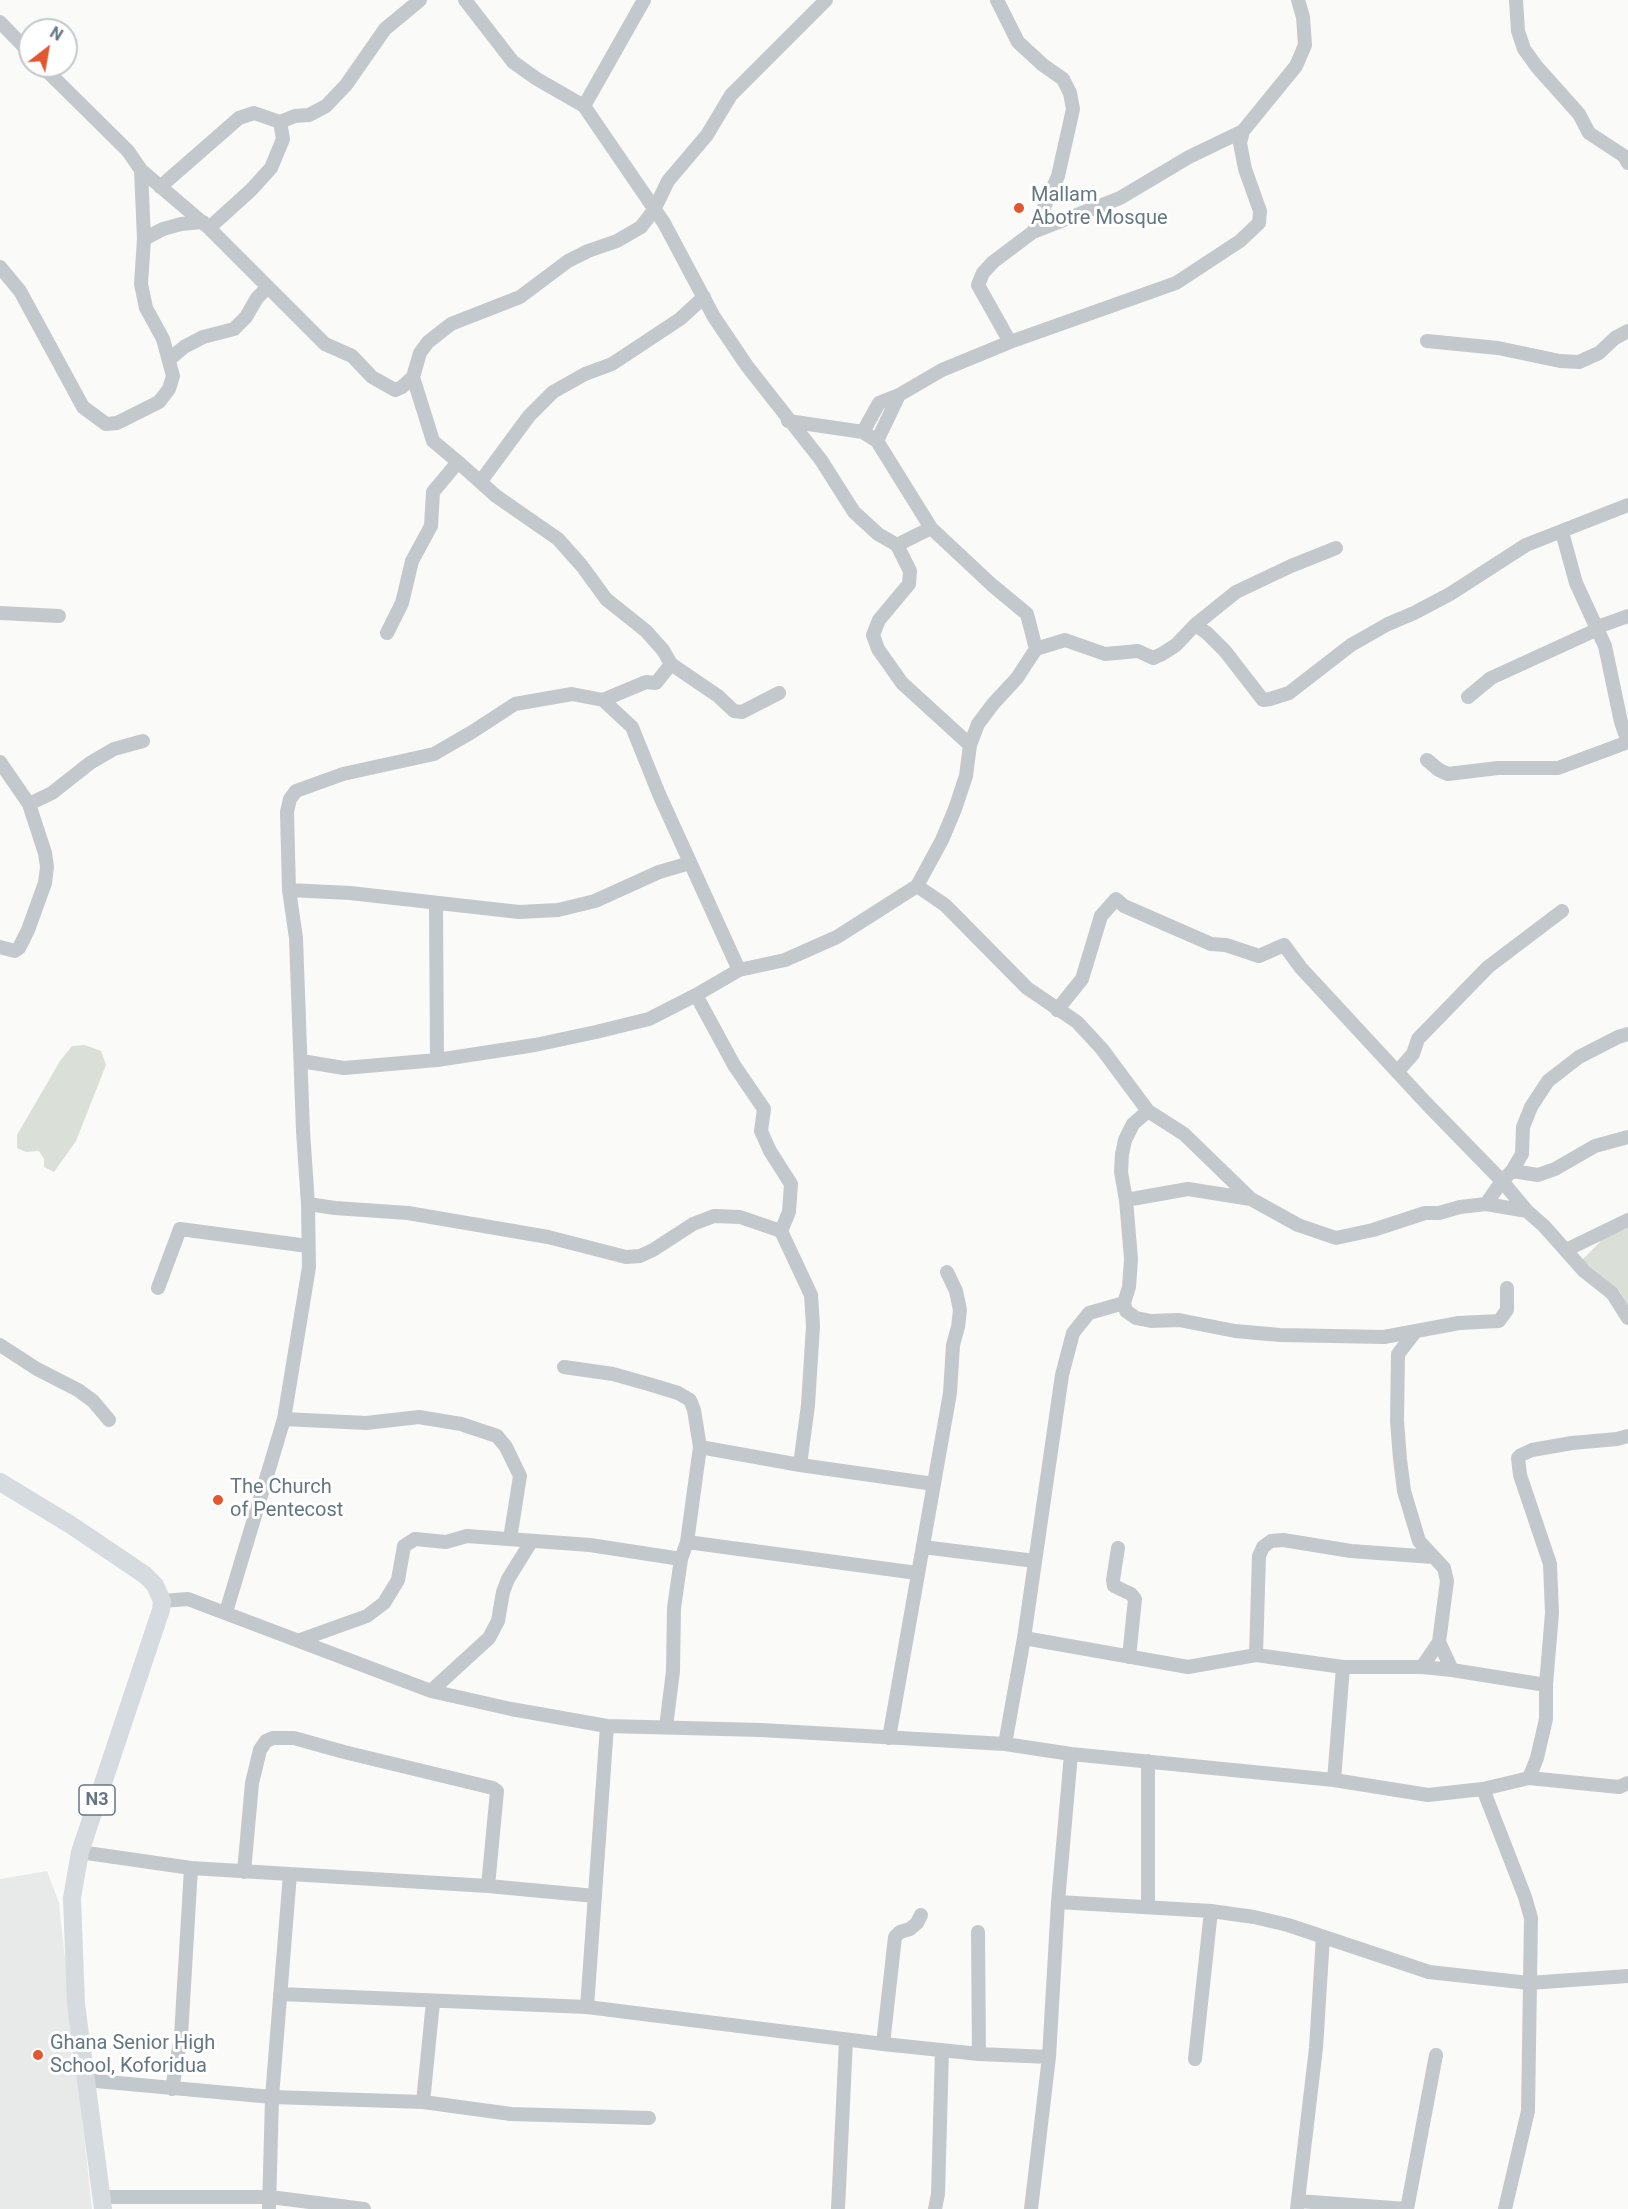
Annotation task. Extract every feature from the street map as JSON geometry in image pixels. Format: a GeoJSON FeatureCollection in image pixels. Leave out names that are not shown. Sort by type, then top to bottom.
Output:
{"type":"FeatureCollection","features":[{"type":"Feature","properties":{"kind":"main road"},"geometry":{"type":"LineString","coordinates":[[0,1482],[71,1525],[145,1575],[156,1585],[162,1601]]}},
{"type":"Feature","properties":{"kind":"main road","name":"N3"},"geometry":{"type":"LineString","coordinates":[[102,2203],[76,2004],[72,1898],[80,1852],[161,1610],[162,1601]]}},
{"type":"Feature","properties":{"kind":"street"},"geometry":{"type":"LineString","coordinates":[[160,188],[239,118],[254,114],[280,122],[295,116],[309,115],[326,106],[346,85],[385,29],[420,0]]}},
{"type":"Feature","properties":{"kind":"street"},"geometry":{"type":"LineString","coordinates":[[465,0],[513,62],[537,80],[584,106],[675,242],[714,318],[788,421],[821,460],[854,512],[878,534],[897,545],[910,571],[909,585],[879,620],[873,635],[878,649],[902,683],[970,745]]}},
{"type":"Feature","properties":{"kind":"street"},"geometry":{"type":"LineString","coordinates":[[584,106],[644,0]]}},
{"type":"Feature","properties":{"kind":"street"},"geometry":{"type":"LineString","coordinates":[[54,78],[128,151],[141,170],[206,225],[325,344],[352,356],[372,377],[395,390],[413,377],[420,352],[438,332],[451,324],[520,297],[568,261],[617,241],[641,227],[654,210],[668,181],[707,135],[731,95],[826,0]]}},
{"type":"Feature","properties":{"kind":"street"},"geometry":{"type":"LineString","coordinates":[[997,0],[1018,42],[1043,65],[1063,79],[1070,93],[1072,109],[1058,176],[1033,232]]}},
{"type":"Feature","properties":{"kind":"street"},"geometry":{"type":"LineString","coordinates":[[863,432],[879,403],[899,395],[942,370],[1010,342],[1176,283],[1240,241],[1259,223],[1260,211],[1245,169],[1239,143],[1243,131],[1296,66],[1305,45],[1303,17],[1298,0]]}},
{"type":"Feature","properties":{"kind":"street"},"geometry":{"type":"LineString","coordinates":[[1516,0],[1518,32],[1524,49],[1579,114],[1589,133],[1624,156],[1628,163]]}},
{"type":"Feature","properties":{"kind":"street"},"geometry":{"type":"LineString","coordinates":[[0,22],[18,41]]}},
{"type":"Feature","properties":{"kind":"street"},"geometry":{"type":"LineString","coordinates":[[144,238],[181,224],[206,225],[251,190],[271,168],[282,139],[280,122]]}},
{"type":"Feature","properties":{"kind":"street"},"geometry":{"type":"LineString","coordinates":[[1010,342],[978,285],[983,273],[993,262],[1033,232],[1120,198],[1189,158],[1243,131]]}},
{"type":"Feature","properties":{"kind":"street"},"geometry":{"type":"LineString","coordinates":[[0,267],[20,291],[83,407],[106,424],[117,423],[159,402],[169,389],[173,376],[163,339],[146,308],[141,284],[144,238],[141,170]]}},
{"type":"Feature","properties":{"kind":"street"},"geometry":{"type":"LineString","coordinates":[[170,359],[183,347],[203,337],[234,329],[246,317],[257,298],[267,287]]}},
{"type":"Feature","properties":{"kind":"street"},"geometry":{"type":"LineString","coordinates":[[481,481],[529,416],[553,392],[585,374],[612,364],[680,320],[704,297]]}},
{"type":"Feature","properties":{"kind":"street"},"geometry":{"type":"LineString","coordinates":[[1427,340],[1498,348],[1560,361],[1579,362],[1599,353],[1615,338],[1628,331]]}},
{"type":"Feature","properties":{"kind":"street"},"geometry":{"type":"LineString","coordinates":[[413,377],[433,441],[496,496],[558,539],[582,566],[606,599],[646,631],[663,650],[671,664],[718,696],[734,711],[742,712],[778,693]]}},
{"type":"Feature","properties":{"kind":"street"},"geometry":{"type":"LineString","coordinates":[[877,441],[899,395]]}},
{"type":"Feature","properties":{"kind":"street"},"geometry":{"type":"LineString","coordinates":[[788,421],[863,432],[877,441],[931,528],[1027,614],[1036,649]]}},
{"type":"Feature","properties":{"kind":"street"},"geometry":{"type":"LineString","coordinates":[[387,633],[402,603],[412,561],[431,526],[433,492],[458,462]]}},
{"type":"Feature","properties":{"kind":"street"},"geometry":{"type":"LineString","coordinates":[[1195,625],[1207,633],[1225,651],[1263,700],[1270,699],[1289,693],[1351,645],[1450,594],[1526,545],[1628,505]]}},
{"type":"Feature","properties":{"kind":"street"},"geometry":{"type":"LineString","coordinates":[[897,545],[931,528]]}},
{"type":"Feature","properties":{"kind":"street"},"geometry":{"type":"LineString","coordinates":[[1427,760],[1448,774],[1498,768],[1558,768],[1628,742],[1621,722],[1605,646],[1576,583],[1562,532]]}},
{"type":"Feature","properties":{"kind":"street"},"geometry":{"type":"LineString","coordinates":[[301,1061],[344,1068],[436,1060],[535,1045],[650,1019],[739,970],[785,960],[837,937],[917,886],[942,840],[955,808],[966,776],[970,745],[978,724],[1017,678],[1036,649],[1065,640],[1105,654],[1138,651],[1153,658],[1176,645],[1195,625],[1236,592],[1336,548]]}},
{"type":"Feature","properties":{"kind":"street"},"geometry":{"type":"LineString","coordinates":[[0,614],[59,616]]}},
{"type":"Feature","properties":{"kind":"street"},"geometry":{"type":"LineString","coordinates":[[1468,697],[1491,678],[1596,630],[1600,626],[1628,616]]}},
{"type":"Feature","properties":{"kind":"street"},"geometry":{"type":"LineString","coordinates":[[603,700],[646,682],[656,684],[671,664]]}},
{"type":"Feature","properties":{"kind":"street"},"geometry":{"type":"LineString","coordinates":[[226,1612],[284,1419],[309,1267],[309,1204],[303,1131],[296,938],[289,890],[286,812],[296,791],[343,774],[434,754],[515,704],[572,694],[603,700],[632,727],[659,795],[739,970]]}},
{"type":"Feature","properties":{"kind":"street"},"geometry":{"type":"LineString","coordinates":[[29,804],[52,794],[90,763],[114,749],[143,741]]}},
{"type":"Feature","properties":{"kind":"street"},"geometry":{"type":"LineString","coordinates":[[0,762],[29,804],[45,853],[47,867],[45,883],[19,948],[15,951],[0,947]]}},
{"type":"Feature","properties":{"kind":"street"},"geometry":{"type":"LineString","coordinates":[[289,890],[350,893],[519,912],[558,910],[595,901],[659,872],[690,863]]}},
{"type":"Feature","properties":{"kind":"street"},"geometry":{"type":"LineString","coordinates":[[917,886],[945,904],[1027,988],[1077,1022],[1102,1049],[1148,1111],[1184,1134],[1251,1199],[1298,1225],[1336,1238],[1373,1230],[1425,1213],[1439,1213],[1460,1207],[1486,1204],[1527,1211]]}},
{"type":"Feature","properties":{"kind":"street"},"geometry":{"type":"LineString","coordinates":[[1057,1010],[1083,979],[1101,916],[1116,899],[1124,906],[1211,944],[1227,945],[1259,956],[1284,945],[1301,968],[1397,1072],[1507,1176],[1527,1211],[1584,1271],[1612,1293],[1628,1318]]}},
{"type":"Feature","properties":{"kind":"street"},"geometry":{"type":"LineString","coordinates":[[436,903],[436,1060]]}},
{"type":"Feature","properties":{"kind":"street"},"geometry":{"type":"LineString","coordinates":[[1397,1072],[1413,1054],[1418,1039],[1488,967],[1562,911]]}},
{"type":"Feature","properties":{"kind":"street"},"geometry":{"type":"LineString","coordinates":[[696,995],[734,1065],[764,1109],[761,1131],[791,1184],[789,1212],[782,1231],[811,1295],[813,1326],[808,1405],[800,1465]]}},
{"type":"Feature","properties":{"kind":"street"},"geometry":{"type":"LineString","coordinates":[[1486,1204],[1522,1154],[1523,1127],[1531,1107],[1548,1081],[1579,1057],[1628,1034]]}},
{"type":"Feature","properties":{"kind":"street"},"geometry":{"type":"LineString","coordinates":[[1148,1111],[1133,1124],[1125,1140],[1121,1172],[1131,1259],[1129,1287],[1124,1303],[1126,1311],[1136,1318],[1151,1321],[1179,1320],[1234,1332],[1384,1337],[1459,1323],[1499,1321],[1507,1310],[1507,1288]]}},
{"type":"Feature","properties":{"kind":"street"},"geometry":{"type":"LineString","coordinates":[[1507,1176],[1538,1175],[1555,1169],[1595,1146],[1628,1137]]}},
{"type":"Feature","properties":{"kind":"street"},"geometry":{"type":"LineString","coordinates":[[1126,1200],[1188,1189],[1251,1199]]}},
{"type":"Feature","properties":{"kind":"street"},"geometry":{"type":"LineString","coordinates":[[309,1204],[408,1213],[548,1237],[626,1257],[640,1256],[653,1250],[693,1224],[714,1216],[740,1217],[782,1231]]}},
{"type":"Feature","properties":{"kind":"street"},"geometry":{"type":"LineString","coordinates":[[1566,1250],[1628,1220]]}},
{"type":"Feature","properties":{"kind":"street"},"geometry":{"type":"LineString","coordinates":[[158,1288],[180,1228],[308,1246]]}},
{"type":"Feature","properties":{"kind":"street"},"geometry":{"type":"LineString","coordinates":[[890,1738],[950,1393],[953,1346],[960,1310],[957,1291],[947,1272]]}},
{"type":"Feature","properties":{"kind":"street"},"geometry":{"type":"LineString","coordinates":[[1005,1744],[1024,1638],[1062,1375],[1073,1333],[1089,1313],[1124,1303]]}},
{"type":"Feature","properties":{"kind":"street"},"geometry":{"type":"LineString","coordinates":[[1416,1331],[1398,1354],[1396,1421],[1404,1491],[1419,1541],[1444,1568],[1447,1581],[1439,1642],[1422,1667]]}},
{"type":"Feature","properties":{"kind":"street"},"geometry":{"type":"LineString","coordinates":[[1384,1337],[1398,1354]]}},
{"type":"Feature","properties":{"kind":"street"},"geometry":{"type":"LineString","coordinates":[[0,1345],[37,1369],[78,1390],[93,1401],[109,1419]]}},
{"type":"Feature","properties":{"kind":"street"},"geometry":{"type":"LineString","coordinates":[[564,1367],[613,1374],[669,1390],[690,1400],[694,1410],[700,1447],[687,1542],[681,1559],[674,1608],[673,1671],[666,1727]]}},
{"type":"Feature","properties":{"kind":"street"},"geometry":{"type":"LineString","coordinates":[[284,1419],[366,1422],[419,1417],[461,1424],[497,1436],[506,1447],[520,1476],[510,1539]]}},
{"type":"Feature","properties":{"kind":"street"},"geometry":{"type":"LineString","coordinates":[[1529,1778],[1538,1758],[1546,1719],[1546,1685],[1552,1613],[1550,1564],[1520,1475],[1518,1458],[1532,1450],[1628,1436]]}},
{"type":"Feature","properties":{"kind":"street"},"geometry":{"type":"LineString","coordinates":[[700,1447],[800,1465],[934,1484]]}},
{"type":"Feature","properties":{"kind":"street"},"geometry":{"type":"LineString","coordinates":[[300,1640],[367,1616],[384,1603],[398,1581],[404,1546],[415,1539],[446,1542],[466,1536],[590,1545],[681,1559]]}},
{"type":"Feature","properties":{"kind":"street"},"geometry":{"type":"LineString","coordinates":[[1256,1655],[1259,1557],[1263,1547],[1271,1541],[1283,1540],[1351,1551],[1433,1557]]}},
{"type":"Feature","properties":{"kind":"street"},"geometry":{"type":"LineString","coordinates":[[431,1690],[489,1638],[498,1621],[503,1592],[508,1579],[531,1542]]}},
{"type":"Feature","properties":{"kind":"street"},"geometry":{"type":"LineString","coordinates":[[687,1542],[917,1573]]}},
{"type":"Feature","properties":{"kind":"street"},"geometry":{"type":"LineString","coordinates":[[923,1547],[1035,1561]]}},
{"type":"Feature","properties":{"kind":"street"},"geometry":{"type":"LineString","coordinates":[[1118,1548],[1114,1586],[1131,1594],[1135,1599],[1129,1657]]}},
{"type":"Feature","properties":{"kind":"street"},"geometry":{"type":"LineString","coordinates":[[162,1601],[188,1599],[431,1690],[511,1709],[607,1726],[1005,1744],[1071,1754],[1334,1780],[1428,1794],[1483,1789],[1529,1778],[1619,1787],[1628,1783]]}},
{"type":"Feature","properties":{"kind":"street"},"geometry":{"type":"LineString","coordinates":[[1024,1638],[1188,1667],[1256,1655],[1343,1667],[1422,1667],[1452,1670],[1546,1685]]}},
{"type":"Feature","properties":{"kind":"street"},"geometry":{"type":"LineString","coordinates":[[1439,1642],[1452,1670]]}},
{"type":"Feature","properties":{"kind":"street"},"geometry":{"type":"LineString","coordinates":[[1334,1780],[1343,1667]]}},
{"type":"Feature","properties":{"kind":"street"},"geometry":{"type":"LineString","coordinates":[[587,2007],[607,1726]]}},
{"type":"Feature","properties":{"kind":"street"},"geometry":{"type":"LineString","coordinates":[[244,1872],[252,1783],[260,1750],[266,1741],[273,1738],[294,1738],[494,1788],[497,1791],[488,1886]]}},
{"type":"Feature","properties":{"kind":"street"},"geometry":{"type":"LineString","coordinates":[[1031,2209],[1049,2057],[1058,1902],[1071,1754]]}},
{"type":"Feature","properties":{"kind":"street"},"geometry":{"type":"LineString","coordinates":[[1148,1761],[1148,1907]]}},
{"type":"Feature","properties":{"kind":"street"},"geometry":{"type":"LineString","coordinates":[[1483,1789],[1531,1918],[1528,2111],[1505,2209]]}},
{"type":"Feature","properties":{"kind":"street"},"geometry":{"type":"LineString","coordinates":[[80,1852],[191,1869],[488,1886],[595,1896]]}},
{"type":"Feature","properties":{"kind":"street"},"geometry":{"type":"LineString","coordinates":[[172,2090],[182,2036],[191,1869]]}},
{"type":"Feature","properties":{"kind":"street"},"geometry":{"type":"LineString","coordinates":[[270,2203],[272,2097],[290,1874]]}},
{"type":"Feature","properties":{"kind":"street"},"geometry":{"type":"LineString","coordinates":[[1058,1902],[1211,1911],[1288,1924],[1430,1972],[1529,1983],[1628,1976]]}},
{"type":"Feature","properties":{"kind":"street"},"geometry":{"type":"LineString","coordinates":[[1195,2059],[1211,1911]]}},
{"type":"Feature","properties":{"kind":"street"},"geometry":{"type":"LineString","coordinates":[[883,2044],[895,1937],[900,1932],[910,1929],[921,1915]]}},
{"type":"Feature","properties":{"kind":"street"},"geometry":{"type":"LineString","coordinates":[[978,1932],[979,2054]]}},
{"type":"Feature","properties":{"kind":"street"},"geometry":{"type":"LineString","coordinates":[[1323,1937],[1316,2048],[1297,2205],[1407,2209],[1436,2055]]}},
{"type":"Feature","properties":{"kind":"street"},"geometry":{"type":"LineString","coordinates":[[280,1994],[587,2007],[846,2040],[979,2054],[1049,2057]]}},
{"type":"Feature","properties":{"kind":"street"},"geometry":{"type":"LineString","coordinates":[[423,2102],[433,2002]]}},
{"type":"Feature","properties":{"kind":"street"},"geometry":{"type":"LineString","coordinates":[[838,2209],[846,2040]]}},
{"type":"Feature","properties":{"kind":"street"},"geometry":{"type":"LineString","coordinates":[[935,2209],[938,2194],[942,2050]]}},
{"type":"Feature","properties":{"kind":"street"},"geometry":{"type":"LineString","coordinates":[[85,2080],[172,2090],[272,2097],[423,2102],[511,2114],[649,2118]]}},
{"type":"Feature","properties":{"kind":"street"},"geometry":{"type":"LineString","coordinates":[[102,2203],[270,2203],[364,2209]]}},
{"type":"Feature","properties":{"kind":"shaded area"},"geometry":{"type":"Polygon","coordinates":[[[85,1045],[101,1051],[106,1065],[76,1141],[54,1172],[44,1167],[44,1159],[39,1151],[26,1152],[17,1148],[17,1135],[60,1061],[72,1046],[85,1045]]]}},
{"type":"Feature","properties":{"kind":"shaded area"},"geometry":{"type":"Polygon","coordinates":[[[1628,1228],[1628,1306],[1619,1290],[1582,1260],[1603,1239],[1628,1228]]]}},
{"type":"Feature","properties":{"kind":"shaded area","name":"Ghana Senior High School, Koforidua"},"geometry":{"type":"Polygon","coordinates":[[[47,1871],[59,1903],[92,2209],[0,2209],[0,1879],[47,1871]]]}},
{"type":"Feature","properties":{"kind":"place","name":"Mallam Abotre Mosque"},"geometry":{"type":"Point","coordinates":[1019,208]}},
{"type":"Feature","properties":{"kind":"place","name":"The Church of Pentecost"},"geometry":{"type":"Point","coordinates":[218,1500]}},
{"type":"Feature","properties":{"kind":"place","name":"Ghana Senior High School, Koforidua"},"geometry":{"type":"Point","coordinates":[38,2055]}}]}
